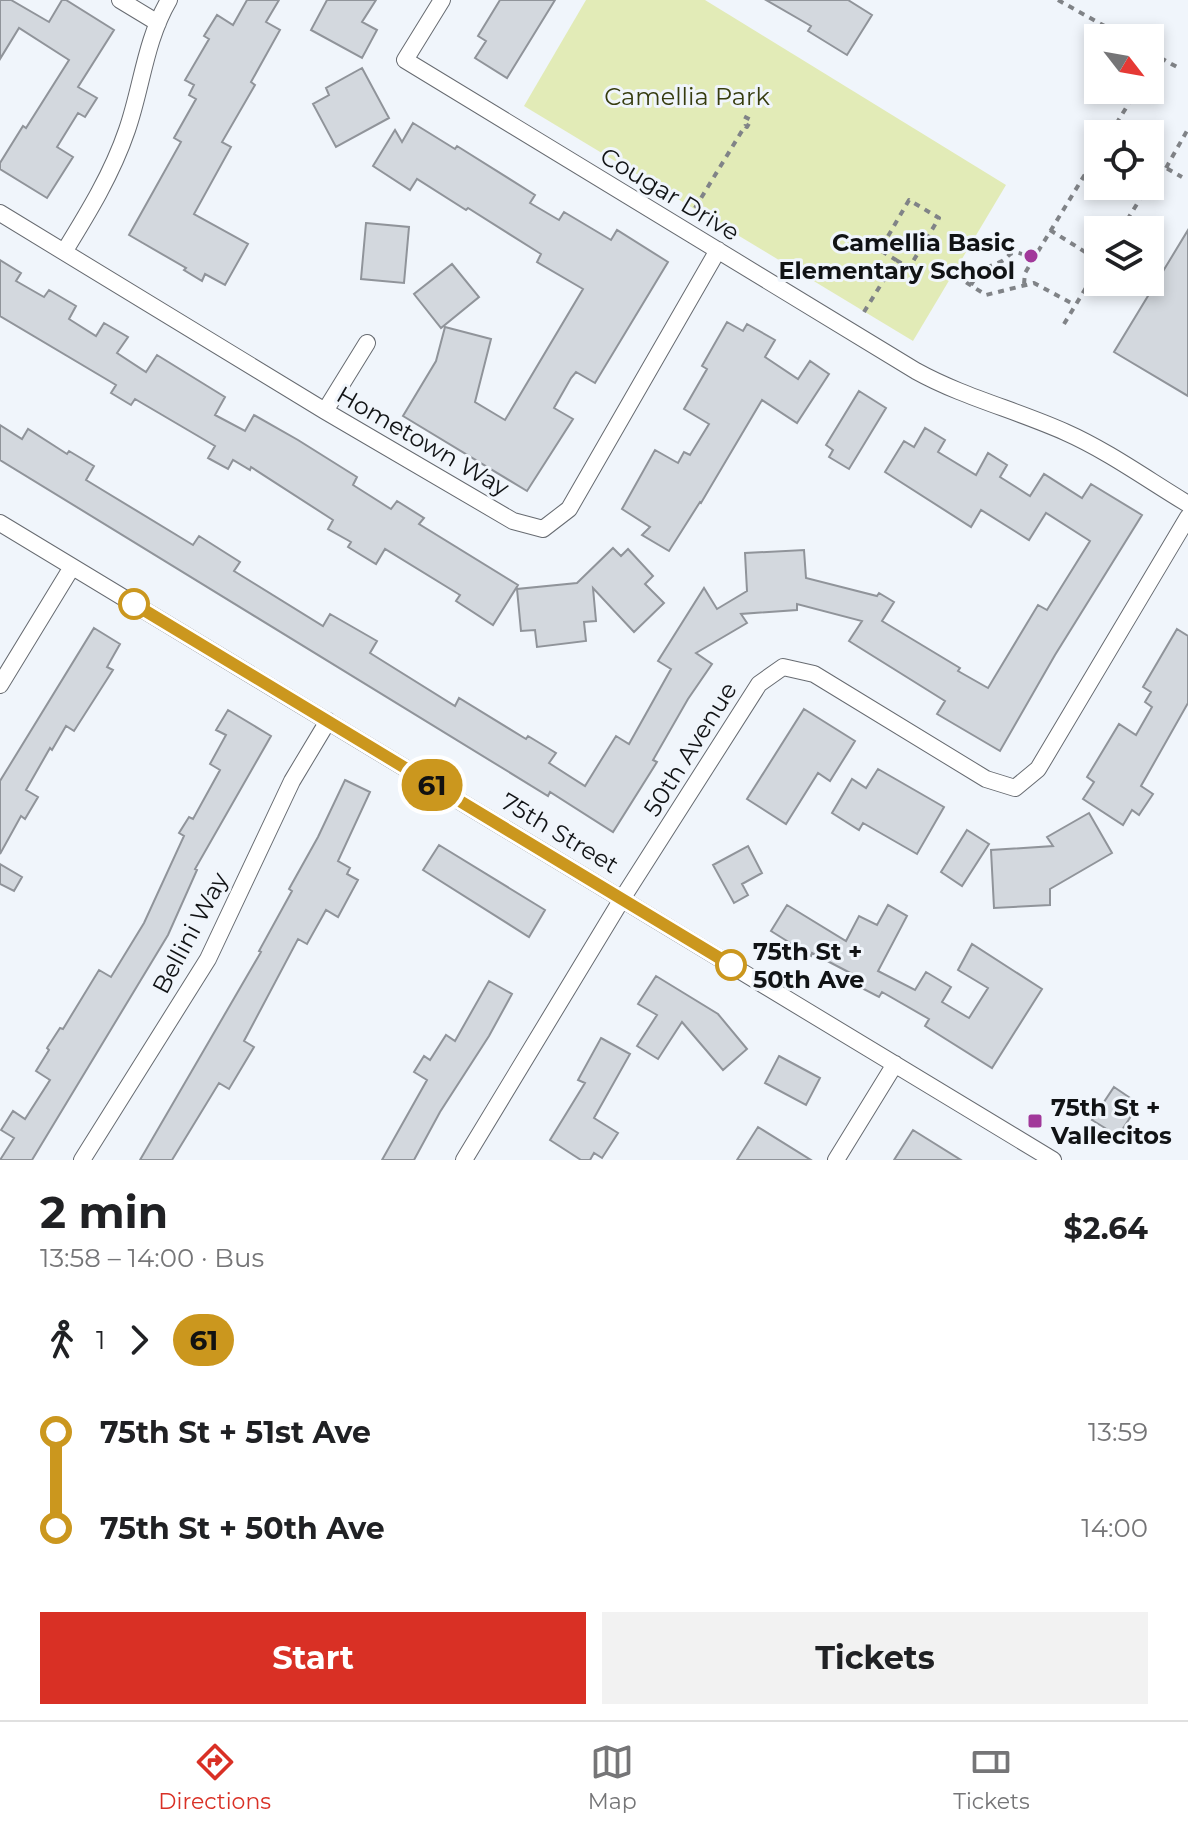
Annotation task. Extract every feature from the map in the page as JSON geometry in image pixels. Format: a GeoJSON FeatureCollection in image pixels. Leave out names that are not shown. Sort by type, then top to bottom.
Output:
{"type":"FeatureCollection","features":[{"type":"Feature","properties":{"kind":"street"},"geometry":{"type":"LineString","coordinates":[[120,0],[158,23]]}},
{"type":"Feature","properties":{"kind":"street"},"geometry":{"type":"LineString","coordinates":[[64,252],[116,161],[129,126],[144,61],[169,0]]}},
{"type":"Feature","properties":{"kind":"street","name":"Cougar Drive"},"geometry":{"type":"LineString","coordinates":[[442,0],[405,60],[938,383],[1070,434],[1188,504]]}},
{"type":"Feature","properties":{"kind":"street","name":"Hometown Way"},"geometry":{"type":"LineString","coordinates":[[0,213],[325,411],[513,521],[543,529],[569,509],[718,250]]}},
{"type":"Feature","properties":{"kind":"street"},"geometry":{"type":"LineString","coordinates":[[325,411],[367,343]]}},
{"type":"Feature","properties":{"kind":"street","name":"50th Avenue"},"geometry":{"type":"LineString","coordinates":[[464,1160],[622,899],[759,684],[783,667],[814,674],[986,779],[1015,788],[1038,769],[1188,517]]}},
{"type":"Feature","properties":{"kind":"street","name":"75th Street"},"geometry":{"type":"LineString","coordinates":[[0,523],[1053,1160]]}},
{"type":"Feature","properties":{"kind":"street"},"geometry":{"type":"LineString","coordinates":[[0,685],[72,567]]}},
{"type":"Feature","properties":{"kind":"street","name":"Bellini Way"},"geometry":{"type":"LineString","coordinates":[[82,1160],[208,959],[292,781],[328,721]]}},
{"type":"Feature","properties":{"kind":"street"},"geometry":{"type":"LineString","coordinates":[[836,1160],[895,1064]]}},
{"type":"Feature","properties":{"kind":"path"},"geometry":{"type":"LineString","coordinates":[[1058,0],[1101,24]]}},
{"type":"Feature","properties":{"kind":"path"},"geometry":{"type":"LineString","coordinates":[[1164,59],[1177,67]]}},
{"type":"Feature","properties":{"kind":"path"},"geometry":{"type":"LineString","coordinates":[[695,208],[751,120],[743,116]]}},
{"type":"Feature","properties":{"kind":"path"},"geometry":{"type":"LineString","coordinates":[[1164,165],[1188,129]]}},
{"type":"Feature","properties":{"kind":"path"},"geometry":{"type":"LineString","coordinates":[[1164,169],[1182,177]]}},
{"type":"Feature","properties":{"kind":"path"},"geometry":{"type":"LineString","coordinates":[[1024,284],[1025,273],[1084,176]]}},
{"type":"Feature","properties":{"kind":"path"},"geometry":{"type":"LineString","coordinates":[[909,268],[939,218],[909,200],[880,250],[909,268],[916,272]]}},
{"type":"Feature","properties":{"kind":"path"},"geometry":{"type":"LineString","coordinates":[[1050,230],[1084,251]]}},
{"type":"Feature","properties":{"kind":"path"},"geometry":{"type":"LineString","coordinates":[[971,285],[979,271],[992,263],[1001,262],[1012,253],[1018,252],[1032,261]]}},
{"type":"Feature","properties":{"kind":"path"},"geometry":{"type":"LineString","coordinates":[[864,312],[896,260]]}},
{"type":"Feature","properties":{"kind":"path"},"geometry":{"type":"LineString","coordinates":[[956,276],[986,295],[1034,283],[1075,305]]}},
{"type":"Feature","properties":{"kind":"path"},"geometry":{"type":"LineString","coordinates":[[1064,324],[1084,291]]}},
{"type":"Feature","properties":{"kind":"green space","name":"Camellia Park"},"geometry":{"type":"Polygon","coordinates":[[[586,0],[705,0],[1006,185],[913,341],[524,106],[586,0]]]}},
{"type":"Feature","properties":{"kind":"building"},"geometry":{"type":"Polygon","coordinates":[[[0,0],[11,0],[49,22],[62,0],[66,0],[114,30],[78,87],[97,98],[85,117],[78,113],[57,147],[73,157],[47,198],[0,169],[0,163],[69,60],[19,28],[0,59],[0,0]]]}},
{"type":"Feature","properties":{"kind":"building"},"geometry":{"type":"Polygon","coordinates":[[[247,0],[279,0],[266,22],[280,30],[251,82],[255,85],[222,142],[231,147],[194,214],[248,244],[225,285],[205,274],[202,281],[184,270],[186,268],[129,235],[181,142],[174,138],[196,99],[189,95],[194,85],[185,80],[209,39],[204,36],[217,15],[233,25],[247,0]]]}},
{"type":"Feature","properties":{"kind":"building"},"geometry":{"type":"Polygon","coordinates":[[[327,0],[376,0],[362,22],[377,30],[362,58],[311,30],[327,0]]]}},
{"type":"Feature","properties":{"kind":"building"},"geometry":{"type":"Polygon","coordinates":[[[500,0],[555,0],[507,78],[475,58],[486,41],[478,36],[500,0]]]}},
{"type":"Feature","properties":{"kind":"building"},"geometry":{"type":"Polygon","coordinates":[[[766,0],[848,0],[872,15],[847,55],[808,31],[811,26],[766,0]]]}},
{"type":"Feature","properties":{"kind":"building"},"geometry":{"type":"Polygon","coordinates":[[[362,68],[389,118],[336,147],[313,104],[329,95],[326,88],[362,68]]]}},
{"type":"Feature","properties":{"kind":"building"},"geometry":{"type":"Polygon","coordinates":[[[413,123],[455,149],[457,146],[535,195],[530,203],[559,220],[564,212],[611,240],[617,230],[668,262],[595,383],[576,372],[571,378],[554,408],[573,419],[527,491],[403,416],[436,361],[445,327],[491,339],[475,402],[505,420],[583,289],[537,262],[541,254],[468,208],[466,210],[417,179],[410,190],[373,166],[395,130],[402,142],[413,123]]]}},
{"type":"Feature","properties":{"kind":"building"},"geometry":{"type":"Polygon","coordinates":[[[366,223],[409,227],[404,283],[361,279],[366,223]]]}},
{"type":"Feature","properties":{"kind":"building"},"geometry":{"type":"Polygon","coordinates":[[[1188,230],[1188,396],[1114,352],[1148,296],[1164,296],[1164,270],[1188,230]]]}},
{"type":"Feature","properties":{"kind":"building"},"geometry":{"type":"Polygon","coordinates":[[[0,260],[21,273],[16,281],[44,297],[49,290],[76,306],[69,319],[96,336],[104,323],[128,337],[117,353],[146,372],[157,355],[225,397],[215,415],[245,431],[254,415],[357,477],[353,485],[391,509],[397,501],[424,518],[419,524],[518,585],[493,625],[456,601],[460,595],[385,549],[376,564],[348,547],[351,542],[328,529],[333,520],[251,467],[250,470],[233,460],[228,469],[208,458],[215,446],[135,399],[131,405],[111,393],[116,385],[0,316],[0,260]]]}},
{"type":"Feature","properties":{"kind":"building"},"geometry":{"type":"Polygon","coordinates":[[[452,264],[479,297],[441,328],[414,294],[452,264]]]}},
{"type":"Feature","properties":{"kind":"building"},"geometry":{"type":"Polygon","coordinates":[[[727,322],[743,331],[747,324],[775,340],[765,357],[798,379],[810,361],[829,374],[797,423],[762,400],[669,551],[642,535],[650,527],[622,509],[655,450],[678,463],[684,452],[690,455],[709,424],[684,409],[707,369],[702,366],[727,322]]]}},
{"type":"Feature","properties":{"kind":"building"},"geometry":{"type":"Polygon","coordinates":[[[859,391],[886,408],[849,469],[829,457],[833,450],[826,445],[859,391]]]}},
{"type":"Feature","properties":{"kind":"building"},"geometry":{"type":"Polygon","coordinates":[[[0,425],[22,439],[28,429],[67,454],[69,451],[94,466],[86,480],[193,545],[199,536],[240,562],[234,571],[323,626],[330,614],[377,641],[370,653],[455,706],[459,698],[526,739],[528,736],[556,753],[549,763],[585,786],[616,736],[629,744],[671,669],[658,661],[704,588],[717,609],[747,591],[745,553],[804,550],[806,578],[877,596],[879,593],[894,602],[882,621],[988,688],[1038,605],[1047,610],[1090,541],[1046,513],[1029,540],[981,510],[971,527],[885,472],[904,441],[914,447],[925,428],[945,440],[938,452],[976,475],[988,453],[1007,465],[1000,477],[1030,496],[1044,474],[1082,498],[1091,484],[1142,515],[1000,751],[937,714],[945,701],[849,641],[862,621],[797,604],[797,610],[741,614],[747,623],[696,653],[712,664],[688,699],[653,760],[657,762],[613,832],[550,792],[548,796],[0,460],[0,425]]]}},
{"type":"Feature","properties":{"kind":"building"},"geometry":{"type":"Polygon","coordinates":[[[613,548],[621,556],[628,549],[653,576],[645,584],[664,603],[634,632],[593,588],[596,621],[584,622],[586,641],[537,647],[535,630],[521,631],[517,589],[577,583],[613,548]]]}},
{"type":"Feature","properties":{"kind":"building"},"geometry":{"type":"Polygon","coordinates":[[[94,628],[120,644],[107,667],[113,670],[74,731],[66,726],[52,750],[50,748],[26,790],[38,797],[25,819],[21,816],[0,854],[0,781],[94,628]]]}},
{"type":"Feature","properties":{"kind":"building"},"geometry":{"type":"Polygon","coordinates":[[[1177,629],[1188,636],[1188,703],[1141,786],[1153,794],[1139,815],[1132,810],[1123,825],[1083,799],[1094,782],[1087,777],[1119,724],[1136,735],[1152,707],[1145,702],[1151,692],[1143,687],[1177,629]]]}},
{"type":"Feature","properties":{"kind":"building"},"geometry":{"type":"Polygon","coordinates":[[[804,709],[855,741],[830,781],[818,773],[786,824],[747,799],[804,709]]]}},
{"type":"Feature","properties":{"kind":"building"},"geometry":{"type":"Polygon","coordinates":[[[228,710],[271,736],[195,869],[168,935],[32,1160],[0,1160],[14,1138],[1,1130],[13,1111],[25,1119],[50,1080],[36,1071],[49,1050],[47,1048],[60,1028],[63,1029],[99,970],[111,977],[144,923],[184,836],[179,833],[189,817],[193,819],[220,770],[210,764],[226,735],[216,730],[228,710]]]}},
{"type":"Feature","properties":{"kind":"building"},"geometry":{"type":"Polygon","coordinates":[[[878,769],[944,807],[917,854],[863,823],[859,830],[832,813],[852,779],[866,788],[878,769]]]}},
{"type":"Feature","properties":{"kind":"building"},"geometry":{"type":"Polygon","coordinates":[[[345,780],[370,792],[338,861],[350,868],[347,874],[358,880],[338,917],[326,910],[307,944],[298,939],[244,1041],[254,1047],[229,1089],[219,1083],[172,1160],[140,1160],[261,952],[292,891],[289,889],[345,780]]]}},
{"type":"Feature","properties":{"kind":"building"},"geometry":{"type":"Polygon","coordinates":[[[1089,813],[1112,853],[1050,889],[1050,905],[994,908],[991,850],[1053,846],[1047,837],[1089,813]]]}},
{"type":"Feature","properties":{"kind":"building"},"geometry":{"type":"Polygon","coordinates":[[[967,830],[989,844],[962,886],[941,872],[967,830]]]}},
{"type":"Feature","properties":{"kind":"building"},"geometry":{"type":"Polygon","coordinates":[[[439,845],[545,910],[529,937],[423,870],[439,845]]]}},
{"type":"Feature","properties":{"kind":"building"},"geometry":{"type":"Polygon","coordinates":[[[748,846],[762,873],[742,884],[748,895],[734,903],[713,865],[748,846]]]}},
{"type":"Feature","properties":{"kind":"building"},"geometry":{"type":"Polygon","coordinates":[[[0,864],[22,877],[14,891],[0,884],[0,864]]]}},
{"type":"Feature","properties":{"kind":"building"},"geometry":{"type":"Polygon","coordinates":[[[787,905],[846,941],[859,916],[877,925],[888,905],[907,916],[878,971],[915,990],[926,972],[951,987],[942,1002],[969,1018],[988,988],[958,970],[972,944],[1042,989],[992,1068],[925,1026],[929,1019],[882,992],[879,997],[856,985],[860,978],[812,953],[811,956],[771,931],[787,905]]]}},
{"type":"Feature","properties":{"kind":"building"},"geometry":{"type":"Polygon","coordinates":[[[656,976],[718,1014],[747,1049],[723,1070],[682,1022],[658,1059],[637,1046],[657,1015],[638,1004],[656,976]]]}},
{"type":"Feature","properties":{"kind":"building"},"geometry":{"type":"Polygon","coordinates":[[[489,981],[512,994],[489,1036],[440,1112],[414,1160],[382,1160],[427,1080],[414,1072],[424,1056],[430,1060],[446,1035],[455,1041],[489,981]]]}},
{"type":"Feature","properties":{"kind":"building"},"geometry":{"type":"Polygon","coordinates":[[[601,1038],[630,1054],[594,1118],[618,1133],[602,1158],[594,1153],[590,1160],[581,1160],[550,1140],[585,1083],[578,1080],[601,1038]]]}},
{"type":"Feature","properties":{"kind":"building"},"geometry":{"type":"Polygon","coordinates":[[[779,1056],[820,1078],[806,1105],[765,1083],[779,1056]]]}},
{"type":"Feature","properties":{"kind":"building"},"geometry":{"type":"Polygon","coordinates":[[[1114,1087],[1139,1104],[1118,1136],[1092,1120],[1114,1087]]]}},
{"type":"Feature","properties":{"kind":"building"},"geometry":{"type":"Polygon","coordinates":[[[758,1127],[811,1160],[737,1160],[758,1127]]]}},
{"type":"Feature","properties":{"kind":"building"},"geometry":{"type":"Polygon","coordinates":[[[913,1130],[961,1160],[894,1160],[913,1130]]]}},
{"type":"Feature","properties":{"kind":"bus line","name":"61"},"geometry":{"type":"LineString","coordinates":[[134,604],[731,965]]}},
{"type":"Feature","properties":{"kind":"place","name":"Camellia Basic Elementary School"},"geometry":{"type":"Point","coordinates":[1031,256]}},
{"type":"Feature","properties":{"kind":"place","name":"75th St + 50th Ave"},"geometry":{"type":"Point","coordinates":[731,965]}},
{"type":"Feature","properties":{"kind":"place","name":"75th St + Vallecitos"},"geometry":{"type":"Point","coordinates":[1035,1121]}}]}
